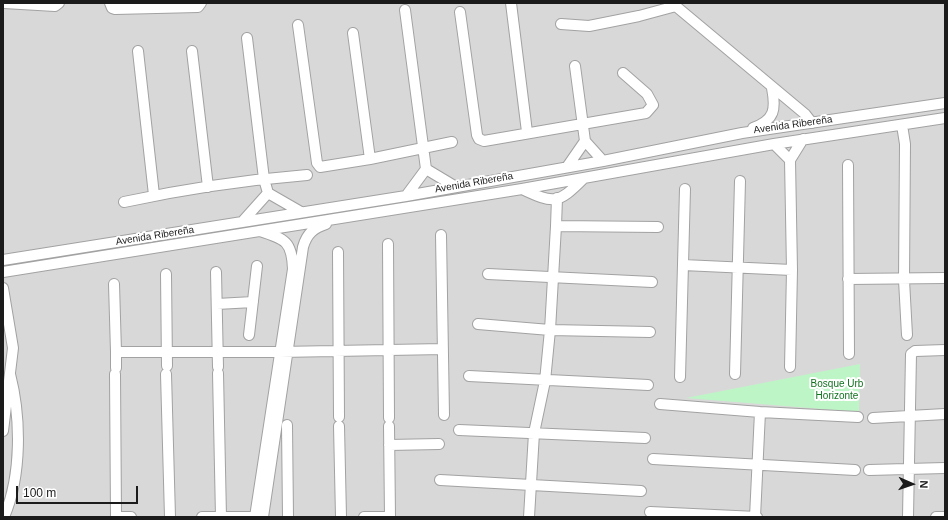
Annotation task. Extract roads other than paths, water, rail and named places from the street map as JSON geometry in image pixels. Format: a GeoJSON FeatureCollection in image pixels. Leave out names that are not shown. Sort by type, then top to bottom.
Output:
{"type":"FeatureCollection","features":[{"type":"Feature","properties":{"kind":"street"},"geometry":{"type":"LineString","coordinates":[[4,3],[55,6],[59,3]]}},
{"type":"Feature","properties":{"kind":"street"},"geometry":{"type":"LineString","coordinates":[[110,3],[112,8],[115,9],[198,7],[201,3]]}},
{"type":"Feature","properties":{"kind":"street"},"geometry":{"type":"LineString","coordinates":[[511,3],[527,132]]}},
{"type":"Feature","properties":{"kind":"street"},"geometry":{"type":"LineString","coordinates":[[561,24],[589,26],[639,16],[674,5],[805,114],[812,123]]}},
{"type":"Feature","properties":{"kind":"street"},"geometry":{"type":"LineString","coordinates":[[405,10],[426,169],[406,196]]}},
{"type":"Feature","properties":{"kind":"street"},"geometry":{"type":"LineString","coordinates":[[460,12],[477,135],[479,139],[484,141],[527,132],[641,114],[651,110],[653,105],[647,94],[623,73]]}},
{"type":"Feature","properties":{"kind":"street"},"geometry":{"type":"LineString","coordinates":[[298,25],[317,163],[320,167],[370,159],[452,142]]}},
{"type":"Feature","properties":{"kind":"street"},"geometry":{"type":"LineString","coordinates":[[352,33],[370,159]]}},
{"type":"Feature","properties":{"kind":"street"},"geometry":{"type":"LineString","coordinates":[[247,38],[264,179],[268,193],[301,212]]}},
{"type":"Feature","properties":{"kind":"street"},"geometry":{"type":"LineString","coordinates":[[138,51],[154,195]]}},
{"type":"Feature","properties":{"kind":"street"},"geometry":{"type":"LineString","coordinates":[[192,51],[208,187]]}},
{"type":"Feature","properties":{"kind":"street"},"geometry":{"type":"LineString","coordinates":[[575,66],[585,140],[603,161]]}},
{"type":"Feature","properties":{"kind":"street"},"geometry":{"type":"LineString","coordinates":[[742,132],[764,124],[770,117],[774,107],[772,88]]}},
{"type":"Feature","properties":{"kind":"street","name":"Avenida Ribereña"},"geometry":{"type":"LineString","coordinates":[[3,260],[406,196],[603,161],[742,132],[945,103]]}},
{"type":"Feature","properties":{"kind":"street","name":"Avenida Ribereña"},"geometry":{"type":"LineString","coordinates":[[3,272],[583,179],[803,139],[945,118]]}},
{"type":"Feature","properties":{"kind":"street"},"geometry":{"type":"LineString","coordinates":[[902,125],[905,144],[904,280],[907,335]]}},
{"type":"Feature","properties":{"kind":"street"},"geometry":{"type":"LineString","coordinates":[[790,366],[792,270],[790,160],[803,139]]}},
{"type":"Feature","properties":{"kind":"street"},"geometry":{"type":"LineString","coordinates":[[567,167],[585,140]]}},
{"type":"Feature","properties":{"kind":"street"},"geometry":{"type":"LineString","coordinates":[[774,144],[790,160]]}},
{"type":"Feature","properties":{"kind":"street"},"geometry":{"type":"LineString","coordinates":[[848,165],[849,354]]}},
{"type":"Feature","properties":{"kind":"street"},"geometry":{"type":"LineString","coordinates":[[426,169],[456,186]]}},
{"type":"Feature","properties":{"kind":"street"},"geometry":{"type":"LineString","coordinates":[[124,202],[154,195],[208,187],[264,179],[308,175]]}},
{"type":"Feature","properties":{"kind":"street"},"geometry":{"type":"LineString","coordinates":[[522,189],[541,198],[557,198],[566,196],[583,179]]}},
{"type":"Feature","properties":{"kind":"street"},"geometry":{"type":"LineString","coordinates":[[735,374],[740,181]]}},
{"type":"Feature","properties":{"kind":"street"},"geometry":{"type":"LineString","coordinates":[[680,377],[685,189]]}},
{"type":"Feature","properties":{"kind":"street"},"geometry":{"type":"LineString","coordinates":[[242,222],[268,193]]}},
{"type":"Feature","properties":{"kind":"street"},"geometry":{"type":"LineString","coordinates":[[529,517],[534,433],[545,381],[550,330],[557,198]]}},
{"type":"Feature","properties":{"kind":"street"},"geometry":{"type":"LineString","coordinates":[[255,517],[305,239],[311,231],[317,227],[341,218]]}},
{"type":"Feature","properties":{"kind":"street"},"geometry":{"type":"LineString","coordinates":[[556,226],[658,227]]}},
{"type":"Feature","properties":{"kind":"street"},"geometry":{"type":"LineString","coordinates":[[258,230],[283,239],[288,244],[293,257],[284,352],[263,517]]}},
{"type":"Feature","properties":{"kind":"street"},"geometry":{"type":"LineString","coordinates":[[441,235],[444,415]]}},
{"type":"Feature","properties":{"kind":"street"},"geometry":{"type":"LineString","coordinates":[[288,244],[305,239]]}},
{"type":"Feature","properties":{"kind":"street"},"geometry":{"type":"LineString","coordinates":[[364,517],[390,517],[388,244]]}},
{"type":"Feature","properties":{"kind":"street"},"geometry":{"type":"LineString","coordinates":[[338,252],[341,517]]}},
{"type":"Feature","properties":{"kind":"street"},"geometry":{"type":"LineString","coordinates":[[683,265],[738,269],[792,270]]}},
{"type":"Feature","properties":{"kind":"street"},"geometry":{"type":"LineString","coordinates":[[249,334],[257,266]]}},
{"type":"Feature","properties":{"kind":"street"},"geometry":{"type":"LineString","coordinates":[[216,272],[221,517]]}},
{"type":"Feature","properties":{"kind":"street"},"geometry":{"type":"LineString","coordinates":[[166,274],[170,517]]}},
{"type":"Feature","properties":{"kind":"street"},"geometry":{"type":"LineString","coordinates":[[488,274],[652,282]]}},
{"type":"Feature","properties":{"kind":"street"},"geometry":{"type":"LineString","coordinates":[[848,279],[904,280],[945,278]]}},
{"type":"Feature","properties":{"kind":"street"},"geometry":{"type":"LineString","coordinates":[[114,284],[116,352],[116,517],[131,517]]}},
{"type":"Feature","properties":{"kind":"street"},"geometry":{"type":"LineString","coordinates":[[3,288],[12,334],[3,430]]}},
{"type":"Feature","properties":{"kind":"street"},"geometry":{"type":"LineString","coordinates":[[217,304],[253,302]]}},
{"type":"Feature","properties":{"kind":"street"},"geometry":{"type":"LineString","coordinates":[[478,324],[550,330],[650,332]]}},
{"type":"Feature","properties":{"kind":"street"},"geometry":{"type":"LineString","coordinates":[[116,352],[284,352],[443,349]]}},
{"type":"Feature","properties":{"kind":"street"},"geometry":{"type":"LineString","coordinates":[[908,517],[911,354],[915,351],[945,350]]}},
{"type":"Feature","properties":{"kind":"street"},"geometry":{"type":"LineString","coordinates":[[4,517],[9,507],[15,474],[18,422],[16,395],[8,370]]}},
{"type":"Feature","properties":{"kind":"street"},"geometry":{"type":"LineString","coordinates":[[469,376],[648,385]]}},
{"type":"Feature","properties":{"kind":"street"},"geometry":{"type":"LineString","coordinates":[[660,404],[760,412],[858,417]]}},
{"type":"Feature","properties":{"kind":"street"},"geometry":{"type":"LineString","coordinates":[[650,512],[756,517],[760,412]]}},
{"type":"Feature","properties":{"kind":"street"},"geometry":{"type":"LineString","coordinates":[[873,418],[945,414]]}},
{"type":"Feature","properties":{"kind":"street"},"geometry":{"type":"LineString","coordinates":[[287,425],[288,517]]}},
{"type":"Feature","properties":{"kind":"street"},"geometry":{"type":"LineString","coordinates":[[459,430],[645,438]]}},
{"type":"Feature","properties":{"kind":"street"},"geometry":{"type":"LineString","coordinates":[[390,445],[439,444]]}},
{"type":"Feature","properties":{"kind":"street"},"geometry":{"type":"LineString","coordinates":[[653,459],[855,470]]}},
{"type":"Feature","properties":{"kind":"street"},"geometry":{"type":"LineString","coordinates":[[869,470],[945,468]]}},
{"type":"Feature","properties":{"kind":"street"},"geometry":{"type":"LineString","coordinates":[[440,480],[641,491]]}},
{"type":"Feature","properties":{"kind":"street"},"geometry":{"type":"LineString","coordinates":[[202,517],[268,517]]}},
{"type":"Feature","properties":{"kind":"street"},"geometry":{"type":"LineString","coordinates":[[936,517],[945,517]]}},
{"type":"Feature","properties":{"kind":"park label","name":"Bosque Urb Horizonte"},"geometry":{"type":"Point","coordinates":[837,390]}}]}
